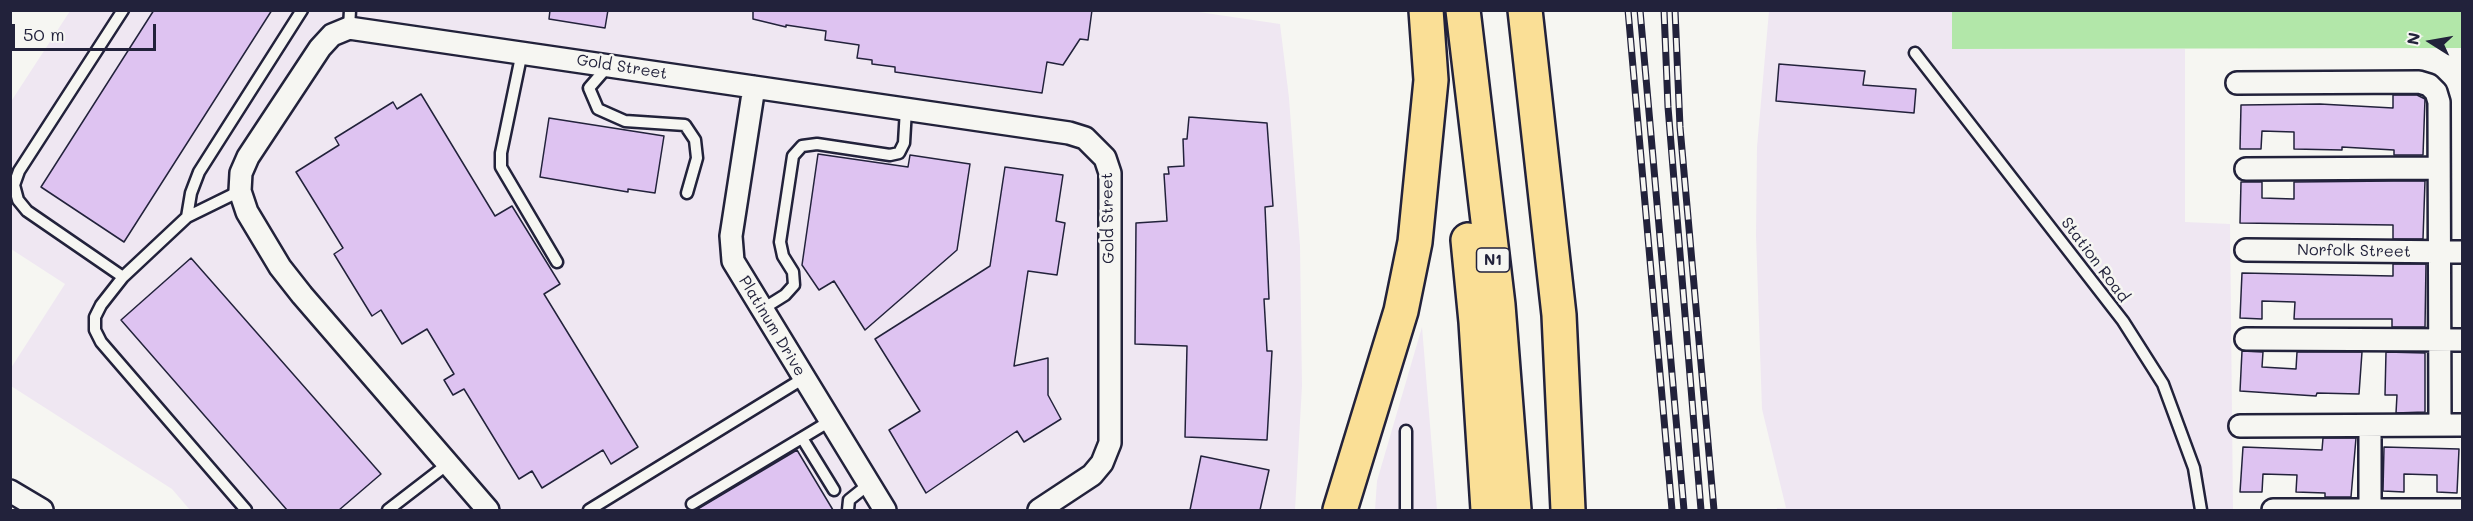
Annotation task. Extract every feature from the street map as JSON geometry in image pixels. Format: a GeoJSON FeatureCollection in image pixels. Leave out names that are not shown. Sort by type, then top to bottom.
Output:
{"type":"FeatureCollection","features":[{"type":"Feature","properties":{"kind":"highway"},"geometry":{"type":"LineString","coordinates":[[1340,510],[1401,311],[1415,242],[1431,80],[1426,10]]}},
{"type":"Feature","properties":{"kind":"highway"},"geometry":{"type":"LineString","coordinates":[[1455,10],[1453,96],[1476,322],[1488,510]]}},
{"type":"Feature","properties":{"kind":"highway","name":"N1"},"geometry":{"type":"LineString","coordinates":[[1463,10],[1498,305],[1514,510]]}},
{"type":"Feature","properties":{"kind":"highway"},"geometry":{"type":"LineString","coordinates":[[1525,10],[1559,315],[1568,510]]}},
{"type":"Feature","properties":{"kind":"highway"},"geometry":{"type":"LineString","coordinates":[[1567,469],[1576,510]]}},
{"type":"Feature","properties":{"kind":"street","name":"Gold Street"},"geometry":{"type":"LineString","coordinates":[[240,191],[241,173],[248,158],[320,48],[350,19],[522,52],[1069,133],[1085,138],[1095,145],[1110,173],[1110,443],[1102,463],[1092,475],[1039,510]]}},
{"type":"Feature","properties":{"kind":"street"},"geometry":{"type":"LineString","coordinates":[[2237,83],[2419,82],[2428,85],[2436,92],[2439,102],[2440,425]]}},
{"type":"Feature","properties":{"kind":"street","name":"Platinum Drive"},"geometry":{"type":"LineString","coordinates":[[754,87],[731,236],[733,261],[885,510]]}},
{"type":"Feature","properties":{"kind":"street"},"geometry":{"type":"LineString","coordinates":[[2246,169],[2439,168]]}},
{"type":"Feature","properties":{"kind":"street"},"geometry":{"type":"LineString","coordinates":[[240,191],[247,212],[302,296],[488,510]]}},
{"type":"Feature","properties":{"kind":"street","name":"Norfolk Street"},"geometry":{"type":"LineString","coordinates":[[2246,250],[2463,252]]}},
{"type":"Feature","properties":{"kind":"street"},"geometry":{"type":"LineString","coordinates":[[2246,339],[2463,340]]}},
{"type":"Feature","properties":{"kind":"street"},"geometry":{"type":"LineString","coordinates":[[2240,426],[2463,425]]}},
{"type":"Feature","properties":{"kind":"street"},"geometry":{"type":"LineString","coordinates":[[2370,426],[2370,510]]}},
{"type":"Feature","properties":{"kind":"street"},"geometry":{"type":"LineString","coordinates":[[10,490],[42,510]]}},
{"type":"Feature","properties":{"kind":"street"},"geometry":{"type":"LineString","coordinates":[[2273,510],[2463,510]]}},
{"type":"Feature","properties":{"kind":"lane"},"geometry":{"type":"LineString","coordinates":[[123,10],[19,171],[14,186],[18,200],[27,211],[123,277]]}},
{"type":"Feature","properties":{"kind":"lane"},"geometry":{"type":"LineString","coordinates":[[187,217],[191,193],[199,172],[302,10]]}},
{"type":"Feature","properties":{"kind":"lane"},"geometry":{"type":"LineString","coordinates":[[522,52],[501,153],[501,166],[557,262]]}},
{"type":"Feature","properties":{"kind":"lane","name":"Station Road"},"geometry":{"type":"LineString","coordinates":[[1915,53],[2123,321],[2163,384],[2194,468],[2201,510]]}},
{"type":"Feature","properties":{"kind":"lane"},"geometry":{"type":"LineString","coordinates":[[609,65],[589,88],[598,110],[625,121],[685,125],[695,140],[698,158],[687,193]]}},
{"type":"Feature","properties":{"kind":"lane"},"geometry":{"type":"LineString","coordinates":[[761,310],[785,295],[794,285],[793,273],[783,256],[780,242],[793,156],[802,146],[817,144],[890,155],[899,153],[904,143],[906,109]]}},
{"type":"Feature","properties":{"kind":"lane"},"geometry":{"type":"LineString","coordinates":[[240,191],[187,217],[123,277],[101,305],[95,317],[95,330],[101,342],[246,510]]}},
{"type":"Feature","properties":{"kind":"lane"},"geometry":{"type":"LineString","coordinates":[[588,510],[804,378]]}},
{"type":"Feature","properties":{"kind":"lane"},"geometry":{"type":"LineString","coordinates":[[692,504],[830,421]]}},
{"type":"Feature","properties":{"kind":"lane"},"geometry":{"type":"LineString","coordinates":[[1406,431],[1406,510]]}},
{"type":"Feature","properties":{"kind":"lane"},"geometry":{"type":"LineString","coordinates":[[802,438],[834,490]]}},
{"type":"Feature","properties":{"kind":"lane"},"geometry":{"type":"LineString","coordinates":[[388,510],[449,463]]}},
{"type":"Feature","properties":{"kind":"lane"},"geometry":{"type":"LineString","coordinates":[[848,510],[849,500],[869,484]]}},
{"type":"Feature","properties":{"kind":"shaded area"},"geometry":{"type":"Polygon","coordinates":[[[1185,10],[1280,24],[1289,98],[1300,246],[1302,386],[1295,510],[190,510],[172,489],[11,386],[11,368],[65,284],[11,249],[10,103],[70,11],[1185,10]]]}},
{"type":"Feature","properties":{"kind":"shaded area"},"geometry":{"type":"Polygon","coordinates":[[[1769,11],[1952,11],[1952,49],[2185,49],[2185,222],[2230,224],[2233,510],[1777,510],[1777,508],[1786,508],[1762,409],[1756,236],[1757,147],[1769,11]]]}},
{"type":"Feature","properties":{"kind":"shaded area"},"geometry":{"type":"Polygon","coordinates":[[[1422,327],[1437,510],[1375,510],[1377,481],[1422,327]]]}},
{"type":"Feature","properties":{"kind":"green space"},"geometry":{"type":"Polygon","coordinates":[[[1952,11],[2462,11],[2462,48],[1952,49],[1952,11]]]}},
{"type":"Feature","properties":{"kind":"building"},"geometry":{"type":"Polygon","coordinates":[[[154,10],[272,10],[124,242],[41,187],[154,10]]]}},
{"type":"Feature","properties":{"kind":"building"},"geometry":{"type":"Polygon","coordinates":[[[550,10],[608,10],[605,28],[549,19],[550,10]]]}},
{"type":"Feature","properties":{"kind":"building"},"geometry":{"type":"Polygon","coordinates":[[[753,10],[1092,10],[1088,40],[1080,39],[1063,65],[1047,62],[1042,93],[895,72],[895,67],[872,64],[872,60],[857,58],[859,45],[825,40],[826,31],[786,25],[786,27],[753,19],[753,10]]]}},
{"type":"Feature","properties":{"kind":"building"},"geometry":{"type":"Polygon","coordinates":[[[1779,64],[1865,71],[1863,85],[1916,89],[1914,113],[1776,101],[1779,64]]]}},
{"type":"Feature","properties":{"kind":"building"},"geometry":{"type":"Polygon","coordinates":[[[421,94],[495,216],[512,206],[560,284],[544,294],[638,447],[611,464],[603,450],[542,488],[532,471],[519,479],[464,389],[453,395],[444,380],[454,374],[427,329],[402,344],[381,310],[372,316],[334,254],[343,248],[296,172],[339,145],[335,138],[393,102],[397,109],[421,94]]]}},
{"type":"Feature","properties":{"kind":"building"},"geometry":{"type":"Polygon","coordinates":[[[2393,95],[2417,95],[2425,99],[2423,155],[2394,155],[2394,150],[2342,147],[2342,150],[2294,149],[2294,132],[2262,131],[2261,149],[2240,149],[2241,105],[2320,104],[2393,108],[2393,95]]]}},
{"type":"Feature","properties":{"kind":"building"},"geometry":{"type":"Polygon","coordinates":[[[1189,117],[1267,123],[1273,206],[1265,207],[1269,299],[1264,299],[1267,351],[1272,351],[1267,440],[1185,437],[1187,346],[1135,344],[1136,223],[1167,221],[1164,174],[1169,174],[1168,167],[1184,166],[1183,139],[1187,139],[1189,117]]]}},
{"type":"Feature","properties":{"kind":"building"},"geometry":{"type":"Polygon","coordinates":[[[549,118],[664,136],[655,193],[628,189],[628,192],[540,177],[549,118]]]}},
{"type":"Feature","properties":{"kind":"building"},"geometry":{"type":"Polygon","coordinates":[[[818,154],[908,167],[910,155],[970,164],[957,250],[865,330],[834,281],[819,290],[802,265],[818,154]]]}},
{"type":"Feature","properties":{"kind":"building"},"geometry":{"type":"Polygon","coordinates":[[[1005,167],[1063,175],[1056,221],[1065,223],[1057,275],[1028,271],[1014,366],[1048,358],[1048,395],[1061,419],[1024,442],[1017,431],[926,493],[889,430],[920,411],[875,339],[990,266],[1005,167]]]}},
{"type":"Feature","properties":{"kind":"building"},"geometry":{"type":"Polygon","coordinates":[[[2425,181],[2423,239],[2393,239],[2393,225],[2240,223],[2241,182],[2262,182],[2262,198],[2294,199],[2294,182],[2425,181]]]}},
{"type":"Feature","properties":{"kind":"building"},"geometry":{"type":"Polygon","coordinates":[[[191,258],[381,474],[339,510],[287,510],[121,320],[191,258]]]}},
{"type":"Feature","properties":{"kind":"building"},"geometry":{"type":"Polygon","coordinates":[[[2393,264],[2426,264],[2425,327],[2392,327],[2392,319],[2294,319],[2295,302],[2262,301],[2262,319],[2240,318],[2242,273],[2393,276],[2393,264]]]}},
{"type":"Feature","properties":{"kind":"building"},"geometry":{"type":"Polygon","coordinates":[[[2242,351],[2263,352],[2262,367],[2296,369],[2297,352],[2362,352],[2359,394],[2317,393],[2316,396],[2240,391],[2242,351]]]}},
{"type":"Feature","properties":{"kind":"building"},"geometry":{"type":"Polygon","coordinates":[[[2386,352],[2425,353],[2425,412],[2396,413],[2397,395],[2385,395],[2386,352]]]}},
{"type":"Feature","properties":{"kind":"building"},"geometry":{"type":"Polygon","coordinates":[[[2323,438],[2356,438],[2351,497],[2325,497],[2325,493],[2296,492],[2297,475],[2263,474],[2262,492],[2240,492],[2243,447],[2322,450],[2323,438]]]}},
{"type":"Feature","properties":{"kind":"building"},"geometry":{"type":"Polygon","coordinates":[[[2384,447],[2459,449],[2457,493],[2437,492],[2437,475],[2404,474],[2404,492],[2383,491],[2384,447]]]}},
{"type":"Feature","properties":{"kind":"building"},"geometry":{"type":"Polygon","coordinates":[[[797,450],[833,510],[696,510],[797,450]]]}},
{"type":"Feature","properties":{"kind":"building"},"geometry":{"type":"Polygon","coordinates":[[[1201,456],[1269,470],[1260,510],[1190,510],[1201,456]]]}},
{"type":"Feature","properties":{"kind":"railway"},"geometry":{"type":"LineString","coordinates":[[1628,10],[1672,510]]}},
{"type":"Feature","properties":{"kind":"railway"},"geometry":{"type":"LineString","coordinates":[[1640,10],[1684,510]]}},
{"type":"Feature","properties":{"kind":"railway"},"geometry":{"type":"LineString","coordinates":[[1664,10],[1668,107],[1701,510]]}},
{"type":"Feature","properties":{"kind":"railway"},"geometry":{"type":"LineString","coordinates":[[1675,10],[1680,127],[1714,510]]}}]}
